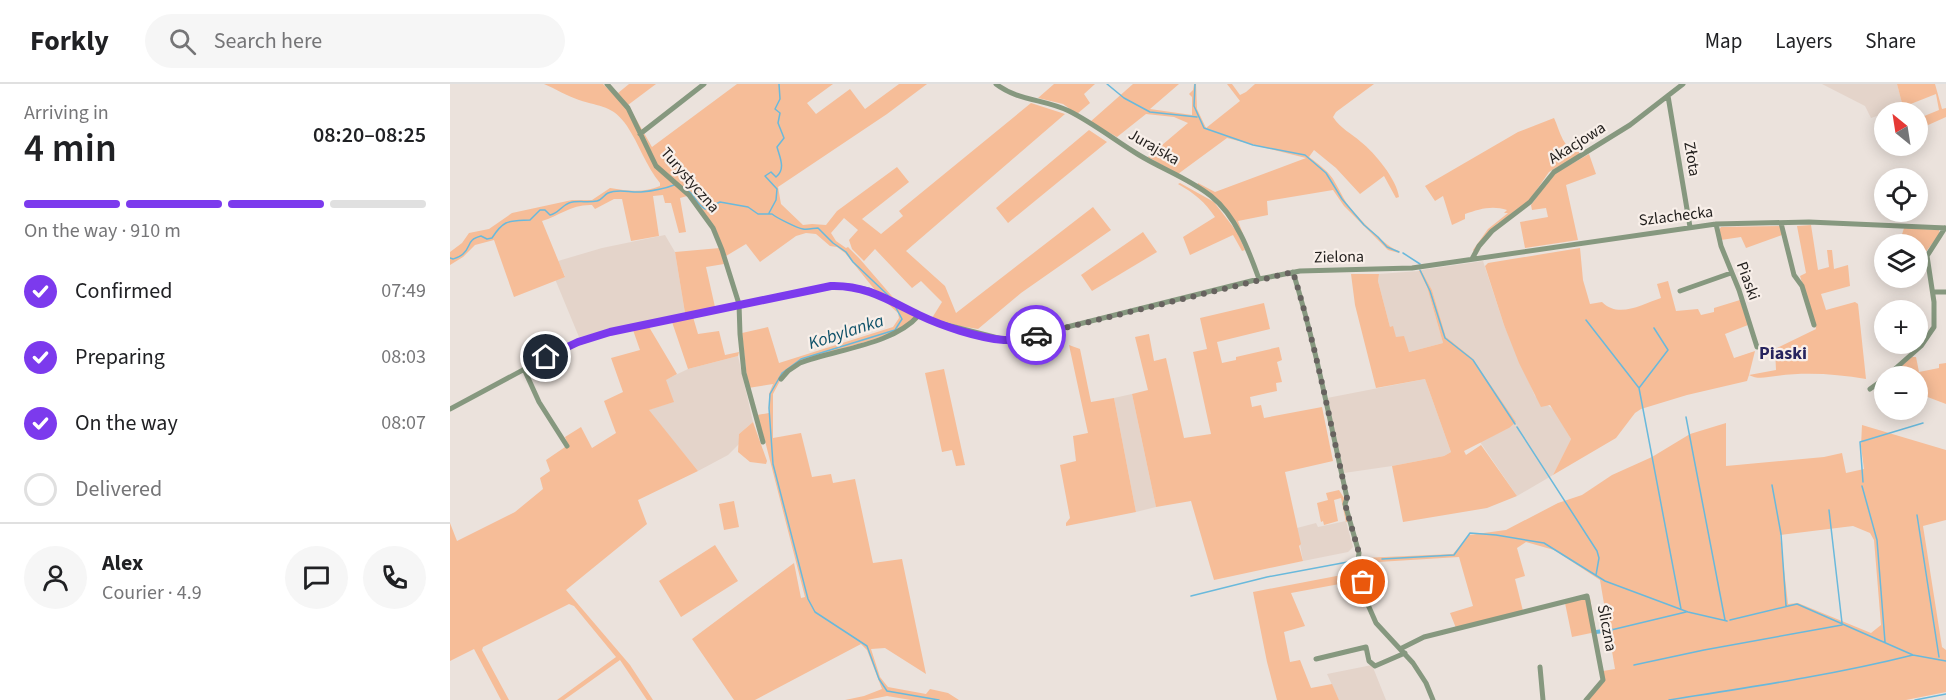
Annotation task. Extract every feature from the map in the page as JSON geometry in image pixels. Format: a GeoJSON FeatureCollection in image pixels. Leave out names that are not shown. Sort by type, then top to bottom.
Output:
{"type":"FeatureCollection","features":[{"type":"Feature","properties":{"kind":"street","name":"Turystyczna"},"geometry":{"type":"LineString","coordinates":[[607,84],[628,108],[656,166],[689,195],[713,228],[739,304],[744,373],[763,442]]}},
{"type":"Feature","properties":{"kind":"street"},"geometry":{"type":"LineString","coordinates":[[640,134],[704,84]]}},
{"type":"Feature","properties":{"kind":"street","name":"Jurajska"},"geometry":{"type":"LineString","coordinates":[[996,84],[1021,98],[1070,111],[1136,153],[1212,196],[1238,231],[1258,279]]}},
{"type":"Feature","properties":{"kind":"street","name":"Akacjowa"},"geometry":{"type":"LineString","coordinates":[[1472,259],[1479,246],[1492,231],[1530,202],[1554,172],[1612,137],[1683,84]]}},
{"type":"Feature","properties":{"kind":"street","name":"Złota"},"geometry":{"type":"LineString","coordinates":[[1668,96],[1689,227]]}},
{"type":"Feature","properties":{"kind":"street","name":"Szlachecka"},"geometry":{"type":"LineString","coordinates":[[1412,268],[1716,224],[1818,222],[1946,228]]}},
{"type":"Feature","properties":{"kind":"street"},"geometry":{"type":"LineString","coordinates":[[1780,223],[1794,275],[1802,286],[1814,325]]}},
{"type":"Feature","properties":{"kind":"street","name":"Piaski"},"geometry":{"type":"LineString","coordinates":[[1716,224],[1721,246],[1739,290],[1757,347]]}},
{"type":"Feature","properties":{"kind":"street"},"geometry":{"type":"LineString","coordinates":[[1898,366],[1921,346],[1932,332],[1935,322],[1927,256],[1946,228]]}},
{"type":"Feature","properties":{"kind":"street","name":"Zielona"},"geometry":{"type":"LineString","coordinates":[[450,409],[564,348],[610,332],[831,286],[869,290],[919,315],[943,324],[993,338],[1017,339],[1293,272],[1412,268]]}},
{"type":"Feature","properties":{"kind":"street"},"geometry":{"type":"LineString","coordinates":[[1293,272],[1312,340],[1347,498],[1345,504],[1359,553],[1358,560],[1365,598],[1376,623],[1403,651],[1422,676],[1433,700]]}},
{"type":"Feature","properties":{"kind":"street"},"geometry":{"type":"LineString","coordinates":[[1680,291],[1731,273]]}},
{"type":"Feature","properties":{"kind":"street"},"geometry":{"type":"LineString","coordinates":[[1933,292],[1946,292]]}},
{"type":"Feature","properties":{"kind":"street"},"geometry":{"type":"LineString","coordinates":[[781,379],[800,363],[889,336],[910,324],[919,315]]}},
{"type":"Feature","properties":{"kind":"street"},"geometry":{"type":"LineString","coordinates":[[524,369],[539,402],[567,446]]}},
{"type":"Feature","properties":{"kind":"street"},"geometry":{"type":"LineString","coordinates":[[1870,389],[1874,386]]}},
{"type":"Feature","properties":{"kind":"street","name":"Śliczna"},"geometry":{"type":"LineString","coordinates":[[1403,651],[1424,637],[1587,596],[1603,680],[1586,700]]}},
{"type":"Feature","properties":{"kind":"street"},"geometry":{"type":"LineString","coordinates":[[1316,659],[1366,647],[1369,661],[1374,666],[1403,651]]}},
{"type":"Feature","properties":{"kind":"street"},"geometry":{"type":"LineString","coordinates":[[1540,667],[1543,700]]}},
{"type":"Feature","properties":{"kind":"shaded area"},"geometry":{"type":"Polygon","coordinates":[[[544,84],[603,84],[622,103],[618,93],[629,84],[656,84],[628,105],[652,147],[737,84],[833,84],[807,103],[816,114],[850,89],[865,109],[899,84],[927,84],[887,114],[778,187],[781,204],[803,225],[826,225],[837,211],[897,167],[909,182],[862,219],[881,234],[903,216],[899,211],[1031,103],[1065,114],[906,251],[945,286],[956,313],[1093,207],[1111,230],[1021,293],[978,329],[932,318],[942,302],[921,281],[912,288],[875,249],[864,261],[852,249],[849,240],[858,230],[844,218],[831,233],[836,241],[848,247],[859,258],[897,302],[875,290],[845,253],[837,247],[830,246],[816,234],[806,233],[796,236],[760,262],[746,244],[726,256],[715,227],[687,196],[680,198],[686,232],[679,233],[671,203],[665,203],[663,195],[653,196],[659,236],[631,241],[622,199],[614,199],[595,209],[592,205],[578,206],[542,221],[565,277],[514,297],[494,240],[475,245],[463,257],[450,265],[450,252],[462,243],[469,233],[489,229],[512,213],[572,200],[592,200],[610,188],[635,191],[660,186],[631,133],[617,114],[544,84]]]}},
{"type":"Feature","properties":{"kind":"shaded area"},"geometry":{"type":"Polygon","coordinates":[[[1054,84],[1095,84],[1084,94],[1090,103],[1077,114],[1063,104],[1038,98],[1054,84]]]}},
{"type":"Feature","properties":{"kind":"shaded area"},"geometry":{"type":"Polygon","coordinates":[[[1133,84],[1179,84],[1150,109],[1192,115],[1192,97],[1189,94],[1196,84],[1197,109],[1206,128],[1240,101],[1227,84],[1232,84],[1240,95],[1255,84],[1374,84],[1336,112],[1333,117],[1379,160],[1390,175],[1399,197],[1396,198],[1384,176],[1360,194],[1336,168],[1314,150],[1309,157],[1331,176],[1347,204],[1364,223],[1399,253],[1388,250],[1344,206],[1333,190],[1267,201],[1268,215],[1238,221],[1243,234],[1223,206],[1197,185],[1198,183],[1215,192],[1306,158],[1227,138],[1178,174],[1148,157],[1188,123],[1174,117],[1146,114],[1117,137],[1090,122],[1133,84]]]}},
{"type":"Feature","properties":{"kind":"shaded area"},"geometry":{"type":"Polygon","coordinates":[[[1822,84],[1897,84],[1902,102],[1874,102],[1874,117],[1871,118],[1865,106],[1822,84]]]}},
{"type":"Feature","properties":{"kind":"shaded area"},"geometry":{"type":"Polygon","coordinates":[[[1897,84],[1935,84],[1942,109],[1946,108],[1946,117],[1928,125],[1928,114],[1939,110],[1936,94],[1916,102],[1902,102],[1897,84]]]}},
{"type":"Feature","properties":{"kind":"shaded area"},"geometry":{"type":"Polygon","coordinates":[[[1554,118],[1566,144],[1569,148],[1579,152],[1579,155],[1549,172],[1529,201],[1517,212],[1498,223],[1474,251],[1488,229],[1508,213],[1504,213],[1507,210],[1491,208],[1475,211],[1465,214],[1465,219],[1452,225],[1443,196],[1435,201],[1425,186],[1518,132],[1554,118]]]}},
{"type":"Feature","properties":{"kind":"shaded area"},"geometry":{"type":"Polygon","coordinates":[[[1089,130],[1107,142],[1008,223],[996,208],[1089,130]]]}},
{"type":"Feature","properties":{"kind":"shaded area"},"geometry":{"type":"Polygon","coordinates":[[[1589,154],[1596,174],[1566,185],[1578,240],[1525,248],[1520,222],[1548,217],[1546,208],[1532,210],[1531,205],[1554,174],[1589,154]]]}},
{"type":"Feature","properties":{"kind":"shaded area"},"geometry":{"type":"Polygon","coordinates":[[[1178,184],[1214,202],[1237,232],[1245,250],[1242,251],[1233,235],[1190,255],[1183,237],[1215,217],[1199,198],[1178,184]]]}},
{"type":"Feature","properties":{"kind":"shaded area"},"geometry":{"type":"Polygon","coordinates":[[[1811,225],[1818,270],[1829,267],[1827,250],[1832,250],[1834,269],[1848,265],[1850,286],[1821,294],[1826,310],[1855,302],[1858,304],[1866,379],[1821,374],[1762,378],[1749,375],[1776,370],[1775,349],[1816,329],[1800,276],[1806,273],[1797,226],[1811,225]]]}},
{"type":"Feature","properties":{"kind":"shaded area"},"geometry":{"type":"Polygon","coordinates":[[[1780,226],[1782,235],[1746,248],[1741,237],[1721,240],[1719,230],[1721,227],[1780,226]]]}},
{"type":"Feature","properties":{"kind":"shaded area"},"geometry":{"type":"Polygon","coordinates":[[[1904,228],[1939,230],[1940,234],[1928,249],[1928,234],[1902,234],[1904,228]]]}},
{"type":"Feature","properties":{"kind":"shaded area"},"geometry":{"type":"Polygon","coordinates":[[[1143,232],[1157,252],[1092,291],[1081,275],[1143,232]]]}},
{"type":"Feature","properties":{"kind":"shaded area"},"geometry":{"type":"Polygon","coordinates":[[[665,235],[675,252],[685,313],[579,337],[555,279],[565,276],[558,261],[602,248],[665,235]]]}},
{"type":"Feature","properties":{"kind":"shaded area"},"geometry":{"type":"Polygon","coordinates":[[[720,248],[724,264],[706,267],[715,307],[685,313],[675,252],[720,248]]]}},
{"type":"Feature","properties":{"kind":"shaded area"},"geometry":{"type":"Polygon","coordinates":[[[1580,248],[1583,280],[1590,304],[1602,302],[1616,309],[1631,309],[1661,298],[1657,284],[1668,281],[1676,311],[1698,309],[1701,315],[1714,312],[1714,308],[1740,300],[1748,325],[1725,334],[1734,358],[1755,351],[1747,381],[1641,409],[1635,413],[1616,438],[1553,475],[1571,439],[1550,405],[1541,407],[1519,363],[1485,266],[1488,263],[1580,248]]]}},
{"type":"Feature","properties":{"kind":"shaded area"},"geometry":{"type":"Polygon","coordinates":[[[1483,261],[1504,325],[1535,396],[1554,410],[1571,439],[1553,475],[1517,496],[1480,442],[1509,428],[1446,337],[1432,290],[1421,270],[1483,261]]]}},
{"type":"Feature","properties":{"kind":"shaded area"},"geometry":{"type":"Polygon","coordinates":[[[1421,270],[1432,290],[1446,337],[1472,358],[1516,422],[1509,428],[1464,451],[1466,455],[1481,445],[1517,496],[1487,508],[1403,522],[1392,466],[1444,456],[1451,452],[1425,379],[1376,388],[1355,305],[1351,274],[1379,274],[1378,281],[1390,327],[1393,326],[1396,337],[1404,336],[1409,352],[1443,343],[1427,287],[1419,271],[1421,270]]]}},
{"type":"Feature","properties":{"kind":"shaded area"},"geometry":{"type":"Polygon","coordinates":[[[1419,271],[1427,287],[1443,343],[1409,352],[1390,327],[1378,281],[1379,274],[1419,271]]]}},
{"type":"Feature","properties":{"kind":"shaded area"},"geometry":{"type":"Polygon","coordinates":[[[885,301],[914,315],[914,319],[894,333],[800,362],[782,377],[773,394],[773,438],[801,433],[812,477],[831,474],[833,483],[855,479],[873,563],[902,559],[926,674],[885,648],[871,649],[880,677],[888,687],[926,694],[930,689],[948,693],[959,700],[911,700],[887,696],[867,700],[845,700],[882,689],[867,650],[861,644],[755,700],[734,700],[692,639],[794,563],[801,598],[805,597],[757,415],[769,413],[769,394],[773,384],[748,388],[742,333],[768,327],[779,363],[893,327],[899,318],[898,313],[885,301]]]}},
{"type":"Feature","properties":{"kind":"shaded area"},"geometry":{"type":"Polygon","coordinates":[[[1264,303],[1270,329],[1217,342],[1222,363],[1236,360],[1236,357],[1279,347],[1282,360],[1277,362],[1282,382],[1276,383],[1277,391],[1250,397],[1252,407],[1261,405],[1264,418],[1322,407],[1333,461],[1285,472],[1303,561],[1214,580],[1191,501],[1156,507],[1132,394],[1148,390],[1135,337],[1149,334],[1154,361],[1166,358],[1184,438],[1211,434],[1193,352],[1207,349],[1200,318],[1264,303]]]}},
{"type":"Feature","properties":{"kind":"shaded area"},"geometry":{"type":"Polygon","coordinates":[[[693,317],[698,334],[719,331],[725,355],[739,352],[738,356],[688,369],[672,322],[693,317]]]}},
{"type":"Feature","properties":{"kind":"shaded area"},"geometry":{"type":"Polygon","coordinates":[[[649,327],[677,374],[666,380],[674,402],[649,410],[698,471],[638,500],[647,524],[566,590],[630,665],[653,700],[647,700],[620,660],[564,700],[557,700],[616,657],[574,606],[569,604],[483,647],[482,650],[509,700],[501,700],[474,649],[450,661],[450,523],[457,541],[515,512],[543,489],[540,478],[550,471],[546,460],[568,445],[565,437],[581,427],[592,448],[616,433],[604,401],[623,392],[611,358],[640,350],[633,330],[649,327]]]}},
{"type":"Feature","properties":{"kind":"shaded area"},"geometry":{"type":"Polygon","coordinates":[[[1069,345],[1080,349],[1091,402],[1114,398],[1136,512],[1066,526],[1070,518],[1060,465],[1076,461],[1073,436],[1088,433],[1069,345]]]}},
{"type":"Feature","properties":{"kind":"shaded area"},"geometry":{"type":"Polygon","coordinates":[[[738,356],[753,422],[739,434],[739,444],[728,455],[698,471],[648,410],[673,402],[665,380],[688,369],[738,356]]]}},
{"type":"Feature","properties":{"kind":"shaded area"},"geometry":{"type":"Polygon","coordinates":[[[1912,357],[1916,357],[1918,366],[1902,366],[1912,357]]]}},
{"type":"Feature","properties":{"kind":"shaded area"},"geometry":{"type":"Polygon","coordinates":[[[1946,363],[1946,404],[1928,397],[1928,370],[1939,368],[1939,364],[1946,363]]]}},
{"type":"Feature","properties":{"kind":"shaded area"},"geometry":{"type":"Polygon","coordinates":[[[944,369],[965,465],[956,466],[952,450],[942,452],[925,373],[944,369]]]}},
{"type":"Feature","properties":{"kind":"shaded area"},"geometry":{"type":"Polygon","coordinates":[[[1425,379],[1451,452],[1444,456],[1344,473],[1327,398],[1425,379]]]}},
{"type":"Feature","properties":{"kind":"shaded area"},"geometry":{"type":"Polygon","coordinates":[[[1132,394],[1156,507],[1136,512],[1114,398],[1132,394]]]}},
{"type":"Feature","properties":{"kind":"shaded area"},"geometry":{"type":"Polygon","coordinates":[[[753,422],[767,461],[766,464],[750,462],[738,452],[739,434],[753,422]]]}},
{"type":"Feature","properties":{"kind":"shaded area"},"geometry":{"type":"Polygon","coordinates":[[[1726,423],[1726,466],[1824,457],[1842,453],[1846,473],[1864,469],[1861,446],[1862,425],[1946,450],[1946,520],[1923,526],[1942,647],[1946,650],[1946,692],[1906,700],[1588,700],[1604,682],[1603,671],[1615,669],[1600,580],[1554,550],[1526,542],[1517,548],[1525,576],[1515,579],[1523,611],[1456,628],[1450,613],[1473,606],[1459,557],[1362,563],[1362,558],[1453,554],[1469,535],[1506,530],[1558,503],[1582,495],[1612,475],[1652,457],[1690,434],[1726,423]],[[1853,526],[1780,535],[1788,604],[1798,603],[1871,633],[1881,625],[1874,540],[1870,533],[1853,526]]]}},
{"type":"Feature","properties":{"kind":"shaded area"},"geometry":{"type":"Polygon","coordinates":[[[1339,490],[1344,498],[1349,521],[1346,522],[1341,498],[1334,500],[1338,521],[1324,525],[1323,521],[1321,522],[1317,503],[1328,500],[1326,493],[1339,490]]]}},
{"type":"Feature","properties":{"kind":"shaded area"},"geometry":{"type":"Polygon","coordinates":[[[734,501],[739,527],[724,530],[719,504],[734,501]]]}},
{"type":"Feature","properties":{"kind":"shaded area"},"geometry":{"type":"Polygon","coordinates":[[[1346,521],[1353,547],[1348,552],[1303,561],[1297,528],[1316,523],[1318,527],[1346,521]]]}},
{"type":"Feature","properties":{"kind":"shaded area"},"geometry":{"type":"Polygon","coordinates":[[[715,545],[738,581],[681,617],[659,581],[715,545]]]}},
{"type":"Feature","properties":{"kind":"shaded area"},"geometry":{"type":"Polygon","coordinates":[[[1347,574],[1360,577],[1361,580],[1291,593],[1305,626],[1284,632],[1290,662],[1300,660],[1311,688],[1332,684],[1339,700],[1277,700],[1253,592],[1347,574]]]}},
{"type":"Feature","properties":{"kind":"shaded area"},"geometry":{"type":"Polygon","coordinates":[[[1590,598],[1596,632],[1572,637],[1565,603],[1590,598]]]}},
{"type":"Feature","properties":{"kind":"shaded area"},"geometry":{"type":"Polygon","coordinates":[[[1372,665],[1386,700],[1339,700],[1327,674],[1372,665]]]}},
{"type":"Feature","properties":{"kind":"waterway"},"geometry":{"type":"LineString","coordinates":[[769,213],[776,200],[777,189],[765,176],[771,172],[776,177],[779,174],[781,163],[777,147],[784,138],[778,123],[780,113],[775,109],[780,99],[779,84]]}},
{"type":"Feature","properties":{"kind":"waterway"},"geometry":{"type":"LineString","coordinates":[[1107,84],[1124,98],[1150,112],[1197,117]]}},
{"type":"Feature","properties":{"kind":"waterway"},"geometry":{"type":"LineString","coordinates":[[1195,84],[1194,106],[1204,128],[1253,145],[1305,155],[1326,173],[1342,199],[1364,225],[1387,247],[1399,252]]}},
{"type":"Feature","properties":{"kind":"waterway","name":"Kobylanka"},"geometry":{"type":"LineString","coordinates":[[450,258],[462,255],[471,241],[476,238],[481,236],[487,239],[492,238],[504,224],[530,220],[540,210],[545,210],[550,215],[569,203],[597,201],[612,192],[645,192],[674,185]]}},
{"type":"Feature","properties":{"kind":"waterway","name":"Kobylanka"},"geometry":{"type":"LineString","coordinates":[[685,188],[705,209],[720,202],[748,207],[758,214],[772,214],[803,229],[818,228],[846,252],[853,262],[892,299]]}},
{"type":"Feature","properties":{"kind":"waterway"},"geometry":{"type":"LineString","coordinates":[[1403,253],[1420,264]]}},
{"type":"Feature","properties":{"kind":"waterway"},"geometry":{"type":"LineString","coordinates":[[1420,270],[1430,291],[1445,338],[1473,360],[1515,424]]}},
{"type":"Feature","properties":{"kind":"waterway","name":"Kobylanka"},"geometry":{"type":"LineString","coordinates":[[895,306],[902,319],[895,330],[801,359],[782,373],[770,394],[773,464],[808,599],[815,612],[867,646],[879,679],[887,691],[939,700]]}},
{"type":"Feature","properties":{"kind":"waterway"},"geometry":{"type":"LineString","coordinates":[[1586,320],[1639,388]]}},
{"type":"Feature","properties":{"kind":"waterway"},"geometry":{"type":"LineString","coordinates":[[1654,328],[1668,350],[1639,388],[1681,609]]}},
{"type":"Feature","properties":{"kind":"waterway"},"geometry":{"type":"LineString","coordinates":[[1686,417],[1725,620]]}},
{"type":"Feature","properties":{"kind":"waterway"},"geometry":{"type":"LineString","coordinates":[[1863,482],[1860,442],[1923,423]]}},
{"type":"Feature","properties":{"kind":"waterway"},"geometry":{"type":"LineString","coordinates":[[1517,427],[1597,551],[1599,558],[1596,575]]}},
{"type":"Feature","properties":{"kind":"waterway"},"geometry":{"type":"LineString","coordinates":[[1772,485],[1781,534],[1786,606]]}},
{"type":"Feature","properties":{"kind":"waterway"},"geometry":{"type":"LineString","coordinates":[[1862,486],[1877,540],[1885,642]]}},
{"type":"Feature","properties":{"kind":"waterway"},"geometry":{"type":"LineString","coordinates":[[1829,510],[1842,623]]}},
{"type":"Feature","properties":{"kind":"waterway"},"geometry":{"type":"LineString","coordinates":[[1917,515],[1939,657]]}},
{"type":"Feature","properties":{"kind":"waterway"},"geometry":{"type":"LineString","coordinates":[[1382,559],[1454,555],[1470,533],[1544,543],[1605,581],[1688,612],[1727,621]]}},
{"type":"Feature","properties":{"kind":"waterway"},"geometry":{"type":"LineString","coordinates":[[1191,596],[1267,577],[1353,561]]}},
{"type":"Feature","properties":{"kind":"waterway"},"geometry":{"type":"LineString","coordinates":[[1730,620],[1797,604],[1913,655],[1946,661]]}},
{"type":"Feature","properties":{"kind":"waterway"},"geometry":{"type":"LineString","coordinates":[[1611,630],[1686,612]]}},
{"type":"Feature","properties":{"kind":"waterway"},"geometry":{"type":"LineString","coordinates":[[1634,665],[1842,625]]}},
{"type":"Feature","properties":{"kind":"waterway"},"geometry":{"type":"LineString","coordinates":[[1596,632],[1611,630]]}},
{"type":"Feature","properties":{"kind":"waterway"},"geometry":{"type":"LineString","coordinates":[[1669,700],[1822,675],[1913,655]]}},
{"type":"Feature","properties":{"kind":"waterway"},"geometry":{"type":"LineString","coordinates":[[1915,700],[1946,694]]}},
{"type":"Feature","properties":{"kind":"way so far"},"geometry":{"type":"LineString","coordinates":[[1036,335],[1293,272],[1312,340],[1347,498],[1345,504],[1359,553],[1358,560],[1363,582]]}},
{"type":"Feature","properties":{"kind":"district","name":"Piaski"},"geometry":{"type":"Point","coordinates":[1783,353]}},
{"type":"Feature","properties":{"kind":"route"},"geometry":{"type":"LineString","coordinates":[[546,357],[578,342],[610,332],[831,286],[869,290],[934,322],[993,338],[1005,340],[1036,335]]}}]}
